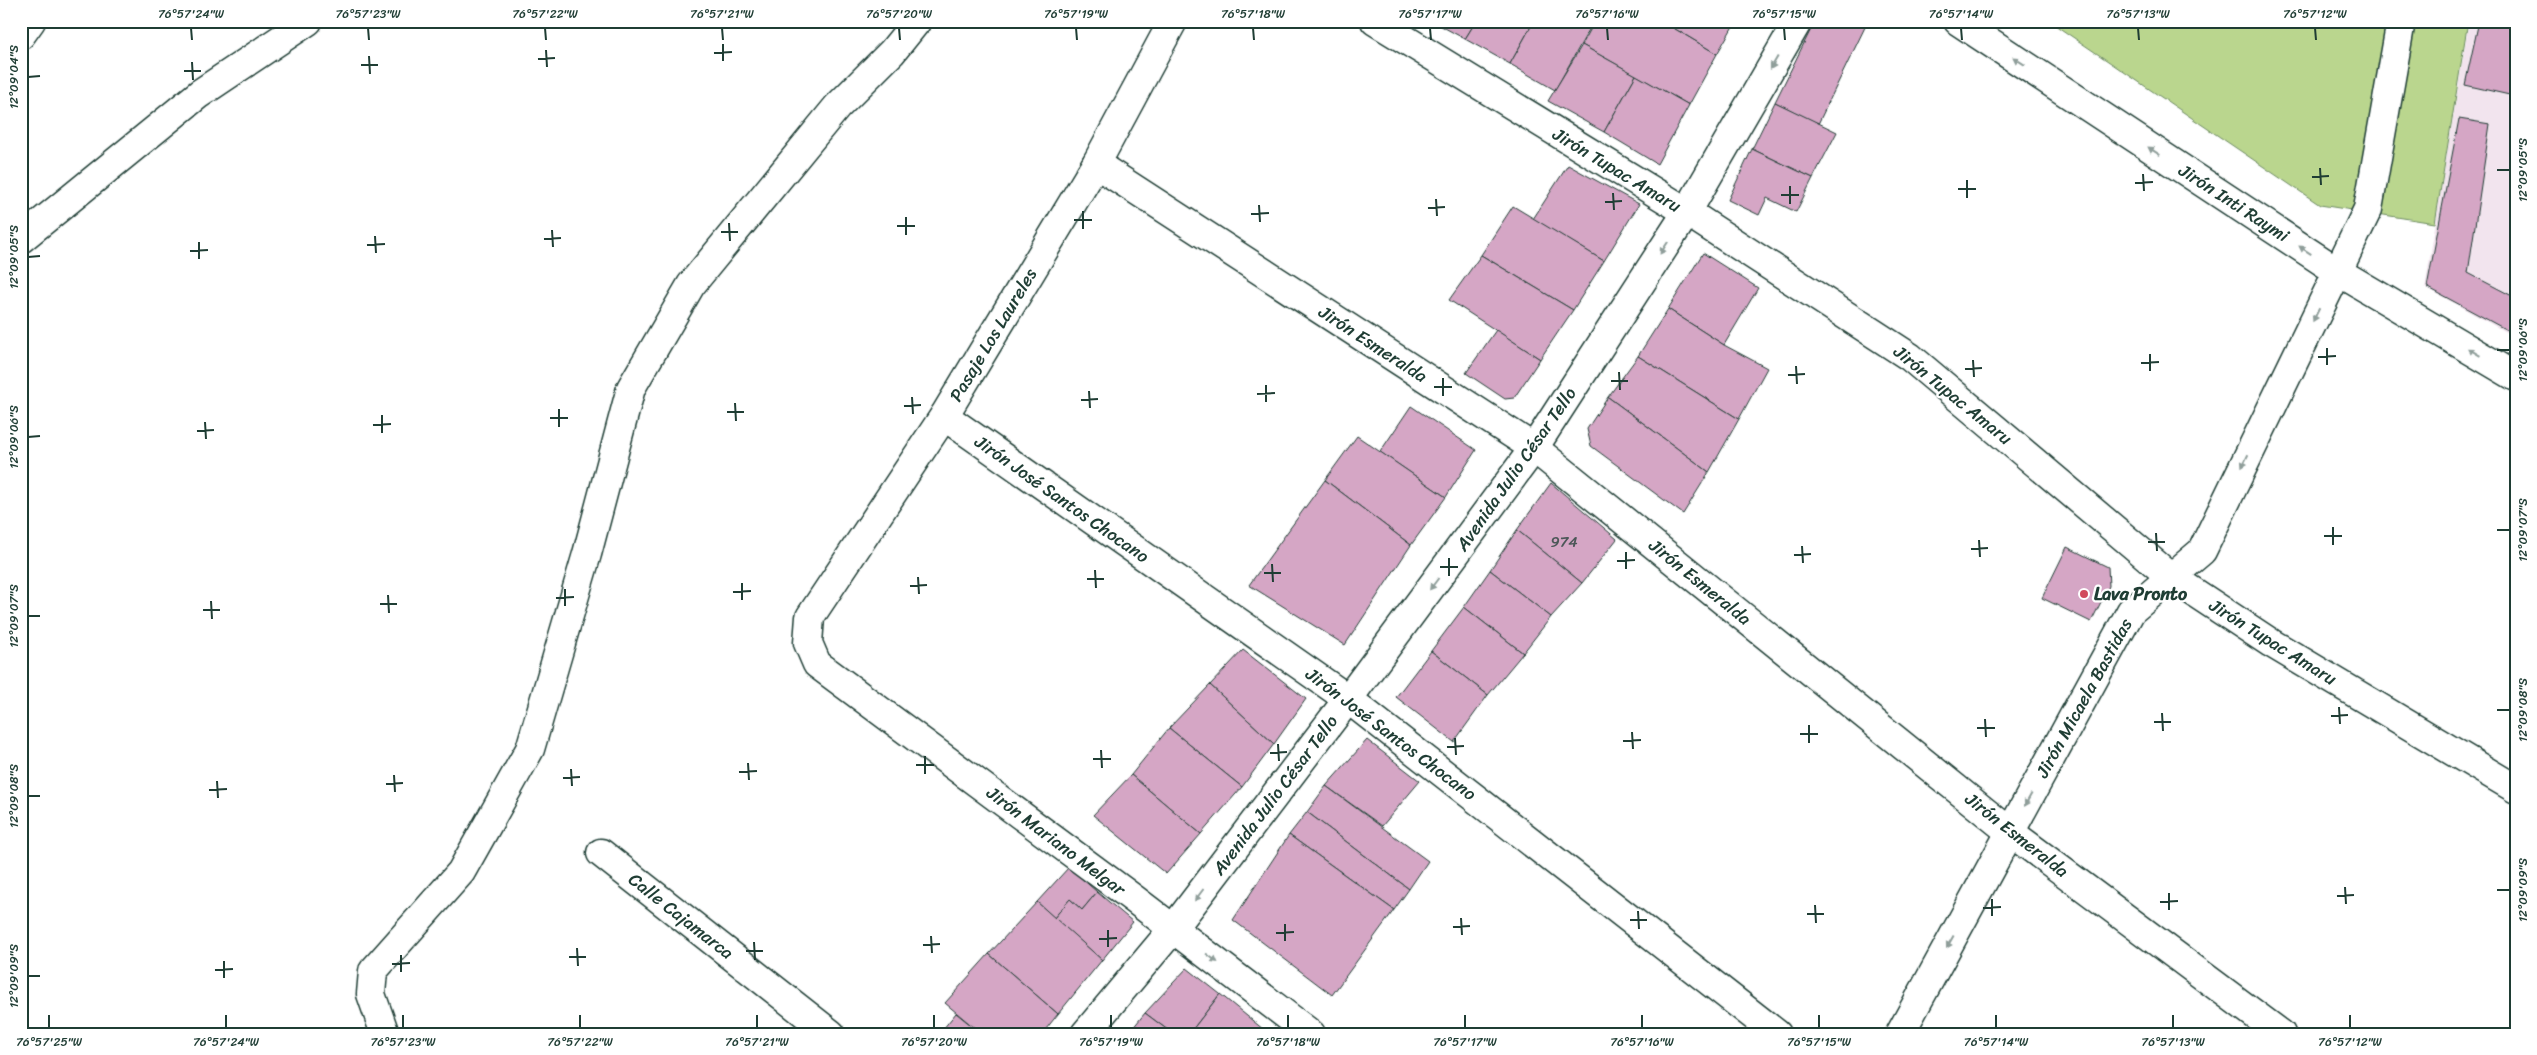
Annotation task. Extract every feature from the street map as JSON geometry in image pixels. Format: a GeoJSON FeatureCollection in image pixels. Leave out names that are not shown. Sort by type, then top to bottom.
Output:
{"type":"FeatureCollection","features":[{"type":"Feature","properties":{"kind":"street"},"geometry":{"type":"LineString","coordinates":[[21,35],[31,21]]}},
{"type":"Feature","properties":{"kind":"street"},"geometry":{"type":"LineString","coordinates":[[21,239],[199,94],[308,21]]}},
{"type":"Feature","properties":{"kind":"street"},"geometry":{"type":"LineString","coordinates":[[385,1034],[371,994],[373,971],[461,872],[530,749],[587,554],[630,388],[691,285],[837,107],[892,52],[917,21]]}},
{"type":"Feature","properties":{"kind":"street","name":"Pasaje Los Laureles"},"geometry":{"type":"LineString","coordinates":[[808,643],[810,617],[944,416],[1096,164],[1173,21]]}},
{"type":"Feature","properties":{"kind":"street","name":"Jirón Tupac Amaru"},"geometry":{"type":"LineString","coordinates":[[1375,21],[1687,212],[1910,358],[2171,577],[2271,643],[2516,790]]}},
{"type":"Feature","properties":{"kind":"street","name":"Avenida Julio César Tello"},"geometry":{"type":"LineString","coordinates":[[1085,1034],[1173,928],[1348,699],[1534,448],[1687,212],[1798,21]]}},
{"type":"Feature","properties":{"kind":"street","name":"Jirón Inti Raymi"},"geometry":{"type":"LineString","coordinates":[[1958,21],[2338,271],[2516,376]]}},
{"type":"Feature","properties":{"kind":"street","name":"Jirón Micaela Bastidas"},"geometry":{"type":"LineString","coordinates":[[1900,1034],[2131,611],[2202,551],[2368,209],[2401,21]]}},
{"type":"Feature","properties":{"kind":"street","name":"Jirón Esmeralda"},"geometry":{"type":"LineString","coordinates":[[1096,164],[1534,448],[2010,832],[2281,1034]]}},
{"type":"Feature","properties":{"kind":"street","name":"Jirón José Santos Chocano"},"geometry":{"type":"LineString","coordinates":[[944,416],[1348,699],[1777,1034]]}},
{"type":"Feature","properties":{"kind":"street","name":"Jirón Mariano Melgar"},"geometry":{"type":"LineString","coordinates":[[808,643],[817,664],[1173,928],[1311,1034]]}},
{"type":"Feature","properties":{"kind":"street","name":"Calle Cajamarca"},"geometry":{"type":"LineString","coordinates":[[601,853],[831,1034]]}},
{"type":"Feature","properties":{"kind":"shaded area"},"geometry":{"type":"Polygon","coordinates":[[[2469,21],[2516,21],[2516,338],[2425,287],[2469,21]]]}},
{"type":"Feature","properties":{"kind":"green space"},"geometry":{"type":"Polygon","coordinates":[[[2049,21],[2468,21],[2435,223],[2320,205],[2049,21]]]}},
{"type":"Feature","properties":{"kind":"building"},"geometry":{"type":"Polygon","coordinates":[[[1432,21],[1476,21],[1465,39],[1432,21]]]}},
{"type":"Feature","properties":{"kind":"building"},"geometry":{"type":"Polygon","coordinates":[[[1476,21],[1534,21],[1510,64],[1465,39],[1476,21]]]}},
{"type":"Feature","properties":{"kind":"building"},"geometry":{"type":"Polygon","coordinates":[[[1534,21],[1594,21],[1555,90],[1510,64],[1534,21]]]}},
{"type":"Feature","properties":{"kind":"building"},"geometry":{"type":"Polygon","coordinates":[[[1595,21],[1662,21],[1717,54],[1689,105],[1582,45],[1595,21]]]}},
{"type":"Feature","properties":{"kind":"building"},"geometry":{"type":"Polygon","coordinates":[[[1662,21],[1736,21],[1717,54],[1662,21]]]}},
{"type":"Feature","properties":{"kind":"building"},"geometry":{"type":"Polygon","coordinates":[[[1815,21],[1868,21],[1818,124],[1775,102],[1815,21]]]}},
{"type":"Feature","properties":{"kind":"building"},"geometry":{"type":"Polygon","coordinates":[[[2479,21],[2516,21],[2516,86],[2514,96],[2465,85],[2479,21]]]}},
{"type":"Feature","properties":{"kind":"building"},"geometry":{"type":"Polygon","coordinates":[[[1582,45],[1636,75],[1604,132],[1548,101],[1582,45]]]}},
{"type":"Feature","properties":{"kind":"building"},"geometry":{"type":"Polygon","coordinates":[[[1636,75],[1689,105],[1657,164],[1604,132],[1636,75]]]}},
{"type":"Feature","properties":{"kind":"building"},"geometry":{"type":"Polygon","coordinates":[[[1775,102],[1837,132],[1813,178],[1752,149],[1775,102]]]}},
{"type":"Feature","properties":{"kind":"building"},"geometry":{"type":"Polygon","coordinates":[[[2459,119],[2490,124],[2468,273],[2516,298],[2516,335],[2427,287],[2459,119]]]}},
{"type":"Feature","properties":{"kind":"building"},"geometry":{"type":"Polygon","coordinates":[[[1752,149],[1813,178],[1796,212],[1767,198],[1759,215],[1728,200],[1752,149]]]}},
{"type":"Feature","properties":{"kind":"building"},"geometry":{"type":"Polygon","coordinates":[[[1568,165],[1639,204],[1604,261],[1533,219],[1568,165]]]}},
{"type":"Feature","properties":{"kind":"building"},"geometry":{"type":"Polygon","coordinates":[[[1513,206],[1604,261],[1573,310],[1481,255],[1513,206]]]}},
{"type":"Feature","properties":{"kind":"building"},"geometry":{"type":"Polygon","coordinates":[[[1703,253],[1758,288],[1724,345],[1668,309],[1703,253]]]}},
{"type":"Feature","properties":{"kind":"building"},"geometry":{"type":"Polygon","coordinates":[[[1481,255],[1573,310],[1540,359],[1449,300],[1481,255]]]}},
{"type":"Feature","properties":{"kind":"building"},"geometry":{"type":"Polygon","coordinates":[[[1668,309],[1724,345],[1767,368],[1739,419],[1638,356],[1668,309]]]}},
{"type":"Feature","properties":{"kind":"building"},"geometry":{"type":"Polygon","coordinates":[[[1496,330],[1540,359],[1514,398],[1505,399],[1466,373],[1496,330]]]}},
{"type":"Feature","properties":{"kind":"building"},"geometry":{"type":"Polygon","coordinates":[[[1638,356],[1739,419],[1709,472],[1608,397],[1638,356]]]}},
{"type":"Feature","properties":{"kind":"building"},"geometry":{"type":"Polygon","coordinates":[[[1608,397],[1709,472],[1683,514],[1591,446],[1587,429],[1608,397]]]}},
{"type":"Feature","properties":{"kind":"building"},"geometry":{"type":"Polygon","coordinates":[[[1411,406],[1476,450],[1446,497],[1380,452],[1411,406]]]}},
{"type":"Feature","properties":{"kind":"building"},"geometry":{"type":"Polygon","coordinates":[[[1357,436],[1446,497],[1411,545],[1325,480],[1357,436]]]}},
{"type":"Feature","properties":{"kind":"building"},"geometry":{"type":"Polygon","coordinates":[[[1325,480],[1411,545],[1345,645],[1249,585],[1325,480]]]}},
{"type":"Feature","properties":{"kind":"building"},"geometry":{"type":"Polygon","coordinates":[[[1551,483],[1617,539],[1582,583],[1517,530],[1551,483]]]}},
{"type":"Feature","properties":{"kind":"building"},"geometry":{"type":"Polygon","coordinates":[[[1517,530],[1582,583],[1551,617],[1490,570],[1517,530]]]}},
{"type":"Feature","properties":{"kind":"building"},"geometry":{"type":"Polygon","coordinates":[[[2067,547],[2108,567],[2109,586],[2091,622],[2042,598],[2067,547]]]}},
{"type":"Feature","properties":{"kind":"building"},"geometry":{"type":"Polygon","coordinates":[[[1490,570],[1551,617],[1523,653],[1464,607],[1490,570]]]}},
{"type":"Feature","properties":{"kind":"building"},"geometry":{"type":"Polygon","coordinates":[[[1464,607],[1523,653],[1488,695],[1431,651],[1464,607]]]}},
{"type":"Feature","properties":{"kind":"building"},"geometry":{"type":"Polygon","coordinates":[[[1243,650],[1306,699],[1274,744],[1210,685],[1243,650]]]}},
{"type":"Feature","properties":{"kind":"building"},"geometry":{"type":"Polygon","coordinates":[[[1431,651],[1488,695],[1454,742],[1396,697],[1431,651]]]}},
{"type":"Feature","properties":{"kind":"building"},"geometry":{"type":"Polygon","coordinates":[[[1210,685],[1274,744],[1242,787],[1169,728],[1210,685]]]}},
{"type":"Feature","properties":{"kind":"building"},"geometry":{"type":"Polygon","coordinates":[[[1169,728],[1242,787],[1201,834],[1131,775],[1169,728]]]}},
{"type":"Feature","properties":{"kind":"building"},"geometry":{"type":"Polygon","coordinates":[[[1367,740],[1420,781],[1382,826],[1326,786],[1367,740]]]}},
{"type":"Feature","properties":{"kind":"building"},"geometry":{"type":"Polygon","coordinates":[[[1131,775],[1201,834],[1166,874],[1093,815],[1131,775]]]}},
{"type":"Feature","properties":{"kind":"building"},"geometry":{"type":"Polygon","coordinates":[[[1326,786],[1428,861],[1409,889],[1307,812],[1326,786]]]}},
{"type":"Feature","properties":{"kind":"building"},"geometry":{"type":"Polygon","coordinates":[[[1307,812],[1409,889],[1394,910],[1289,835],[1307,812]]]}},
{"type":"Feature","properties":{"kind":"building"},"geometry":{"type":"Polygon","coordinates":[[[1289,835],[1394,910],[1332,995],[1233,920],[1289,835]]]}},
{"type":"Feature","properties":{"kind":"building"},"geometry":{"type":"Polygon","coordinates":[[[1069,867],[1097,892],[1082,910],[1070,899],[1054,918],[1037,902],[1069,867]]]}},
{"type":"Feature","properties":{"kind":"building"},"geometry":{"type":"Polygon","coordinates":[[[1097,892],[1133,922],[1102,960],[1054,918],[1070,899],[1082,910],[1097,892]]]}},
{"type":"Feature","properties":{"kind":"building"},"geometry":{"type":"Polygon","coordinates":[[[1037,902],[1102,960],[1058,1014],[989,954],[1037,902]]]}},
{"type":"Feature","properties":{"kind":"building"},"geometry":{"type":"Polygon","coordinates":[[[989,954],[1058,1014],[1042,1034],[982,1034],[945,1003],[989,954]]]}},
{"type":"Feature","properties":{"kind":"building"},"geometry":{"type":"Polygon","coordinates":[[[1187,968],[1220,994],[1189,1034],[1173,1034],[1145,1013],[1187,968]]]}},
{"type":"Feature","properties":{"kind":"building"},"geometry":{"type":"Polygon","coordinates":[[[1220,994],[1269,1034],[1189,1034],[1220,994]]]}},
{"type":"Feature","properties":{"kind":"building"},"geometry":{"type":"Polygon","coordinates":[[[956,1013],[982,1034],[939,1034],[956,1013]]]}},
{"type":"Feature","properties":{"kind":"building"},"geometry":{"type":"Polygon","coordinates":[[[1145,1013],[1173,1034],[1128,1034],[1145,1013]]]}},
{"type":"Feature","properties":{"kind":"place","name":"Lava Pronto"},"geometry":{"type":"Point","coordinates":[2084,594]}}]}
